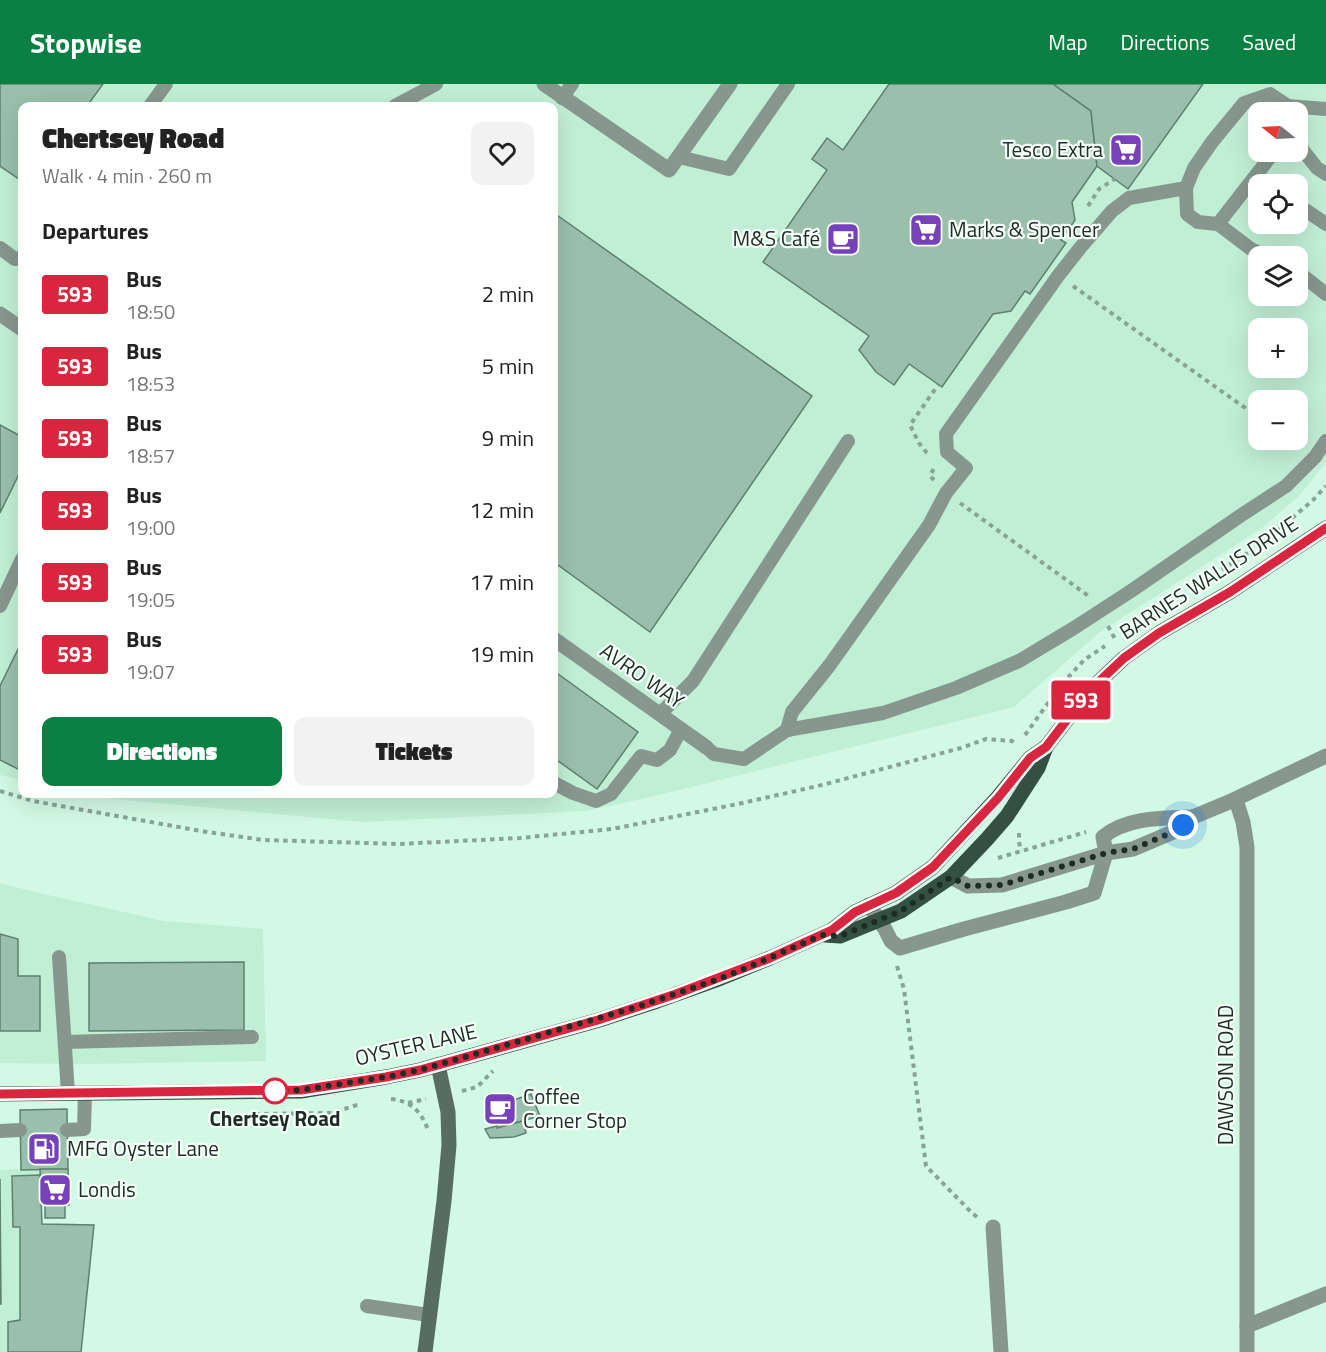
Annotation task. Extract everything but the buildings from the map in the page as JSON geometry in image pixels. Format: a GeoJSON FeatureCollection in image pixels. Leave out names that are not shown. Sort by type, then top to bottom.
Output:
{"type":"FeatureCollection","features":[{"type":"Feature","properties":{"kind":"main road","name":"BARNES WALLIS DRIVE"},"geometry":{"type":"LineString","coordinates":[[951,877],[1007,816],[1038,768],[1046,747],[1089,691],[1124,658],[1159,633],[1230,592],[1326,528]]}},
{"type":"Feature","properties":{"kind":"main road","name":"BARNES WALLIS DRIVE"},"geometry":{"type":"LineString","coordinates":[[904,888],[933,867],[998,798],[1030,758],[1046,747]]}},
{"type":"Feature","properties":{"kind":"main road","name":"OYSTER LANE"},"geometry":{"type":"LineString","coordinates":[[822,935],[840,936],[883,924],[951,877]]}},
{"type":"Feature","properties":{"kind":"main road","name":"OYSTER LANE"},"geometry":{"type":"LineString","coordinates":[[0,1094],[301,1090],[386,1077],[438,1065],[657,1001],[751,966],[822,935],[855,912],[904,888]]}},
{"type":"Feature","properties":{"kind":"street"},"geometry":{"type":"LineString","coordinates":[[544,84],[669,170],[730,84]]}},
{"type":"Feature","properties":{"kind":"street"},"geometry":{"type":"LineString","coordinates":[[0,314],[18,327]]}},
{"type":"Feature","properties":{"kind":"street","name":"AVRO WAY"},"geometry":{"type":"LineString","coordinates":[[558,642],[706,747]]}},
{"type":"Feature","properties":{"kind":"street"},"geometry":{"type":"LineString","coordinates":[[951,877],[968,886],[1002,885],[1106,853],[1133,849],[1173,832],[1193,817],[1236,800],[1326,756]]}},
{"type":"Feature","properties":{"kind":"street","name":"DAWSON ROAD"},"geometry":{"type":"LineString","coordinates":[[1236,800],[1243,822],[1247,847],[1247,1352]]}},
{"type":"Feature","properties":{"kind":"street"},"geometry":{"type":"LineString","coordinates":[[869,905],[883,924],[891,941],[900,948],[1066,902],[1094,892],[1106,853],[1102,837],[1111,830],[1132,823],[1163,818],[1193,817]]}},
{"type":"Feature","properties":{"kind":"street"},"geometry":{"type":"LineString","coordinates":[[425,1352],[449,1145],[448,1112],[438,1065]]}},
{"type":"Feature","properties":{"kind":"street"},"geometry":{"type":"LineString","coordinates":[[993,1227],[1001,1352]]}},
{"type":"Feature","properties":{"kind":"street"},"geometry":{"type":"LineString","coordinates":[[1247,1326],[1326,1294]]}},
{"type":"Feature","properties":{"kind":"lane"},"geometry":{"type":"LineString","coordinates":[[153,102],[166,84]]}},
{"type":"Feature","properties":{"kind":"lane"},"geometry":{"type":"LineString","coordinates":[[402,102],[436,84]]}},
{"type":"Feature","properties":{"kind":"lane"},"geometry":{"type":"LineString","coordinates":[[562,98],[572,84]]}},
{"type":"Feature","properties":{"kind":"lane"},"geometry":{"type":"LineString","coordinates":[[679,157],[729,170],[788,84]]}},
{"type":"Feature","properties":{"kind":"lane"},"geometry":{"type":"LineString","coordinates":[[1248,247],[1218,224],[1198,222],[1188,214],[1186,188],[1194,168],[1244,103],[1270,94],[1280,102]]}},
{"type":"Feature","properties":{"kind":"lane"},"geometry":{"type":"LineString","coordinates":[[1308,109],[1326,109]]}},
{"type":"Feature","properties":{"kind":"lane"},"geometry":{"type":"LineString","coordinates":[[1308,157],[1317,168],[1326,174]]}},
{"type":"Feature","properties":{"kind":"lane"},"geometry":{"type":"LineString","coordinates":[[787,730],[792,712],[829,666],[929,525],[946,494],[966,468],[947,452],[946,434],[1058,276],[1112,211],[1129,198],[1186,188]]}},
{"type":"Feature","properties":{"kind":"lane"},"geometry":{"type":"LineString","coordinates":[[1218,224],[1248,193]]}},
{"type":"Feature","properties":{"kind":"lane"},"geometry":{"type":"LineString","coordinates":[[1308,212],[1326,224]]}},
{"type":"Feature","properties":{"kind":"lane"},"geometry":{"type":"LineString","coordinates":[[0,248],[15,259],[18,259]]}},
{"type":"Feature","properties":{"kind":"lane"},"geometry":{"type":"LineString","coordinates":[[1308,280],[1326,294]]}},
{"type":"Feature","properties":{"kind":"lane"},"geometry":{"type":"LineString","coordinates":[[660,714],[693,681],[848,441]]}},
{"type":"Feature","properties":{"kind":"lane"},"geometry":{"type":"LineString","coordinates":[[706,747],[714,754],[744,759],[787,730],[883,713],[956,688],[1019,662],[1099,612],[1286,486],[1315,457],[1326,441]]}},
{"type":"Feature","properties":{"kind":"lane"},"geometry":{"type":"LineString","coordinates":[[0,606],[18,568]]}},
{"type":"Feature","properties":{"kind":"lane"},"geometry":{"type":"LineString","coordinates":[[558,785],[596,801],[611,794],[641,756],[657,760],[670,750],[681,729]]}},
{"type":"Feature","properties":{"kind":"lane"},"geometry":{"type":"LineString","coordinates":[[59,957],[68,1093]]}},
{"type":"Feature","properties":{"kind":"lane"},"geometry":{"type":"LineString","coordinates":[[65,1042],[252,1037]]}},
{"type":"Feature","properties":{"kind":"lane"},"geometry":{"type":"LineString","coordinates":[[67,1130],[84,1130],[85,1093]]}},
{"type":"Feature","properties":{"kind":"lane"},"geometry":{"type":"LineString","coordinates":[[0,1131],[20,1130]]}},
{"type":"Feature","properties":{"kind":"lane"},"geometry":{"type":"LineString","coordinates":[[367,1306],[429,1315]]}},
{"type":"Feature","properties":{"kind":"path"},"geometry":{"type":"LineString","coordinates":[[1058,276],[1248,410]]}},
{"type":"Feature","properties":{"kind":"path"},"geometry":{"type":"LineString","coordinates":[[938,385],[910,425],[919,443],[936,465],[930,476],[946,494],[1091,597],[1099,612]]}},
{"type":"Feature","properties":{"kind":"path"},"geometry":{"type":"LineString","coordinates":[[23,798],[201,831],[263,840],[410,844],[520,838],[612,829],[822,785],[961,748],[986,739],[1012,741],[1017,746]]}},
{"type":"Feature","properties":{"kind":"path"},"geometry":{"type":"LineString","coordinates":[[0,791],[18,796]]}},
{"type":"Feature","properties":{"kind":"path"},"geometry":{"type":"LineString","coordinates":[[992,859],[1085,831],[1102,837]]}},
{"type":"Feature","properties":{"kind":"path"},"geometry":{"type":"LineString","coordinates":[[883,924],[904,989],[926,1166],[970,1212],[993,1227]]}},
{"type":"Feature","properties":{"kind":"shaded area"},"geometry":{"type":"Polygon","coordinates":[[[0,84],[1326,84],[1326,462],[1300,495],[1262,528],[1100,632],[1014,707],[586,811],[363,822],[103,798],[558,798],[558,102],[18,102],[18,779],[0,775],[0,84]]]}},
{"type":"Feature","properties":{"kind":"shaded area"},"geometry":{"type":"Polygon","coordinates":[[[0,883],[164,921],[263,929],[266,1061],[0,1063],[0,883]]]}},
{"type":"Feature","properties":{"kind":"shaded area"},"geometry":{"type":"Polygon","coordinates":[[[40,1169],[42,1224],[94,1225],[81,1352],[0,1352],[0,1170],[40,1169]]]}},
{"type":"Feature","properties":{"kind":"bus line","name":"593"},"geometry":{"type":"LineString","coordinates":[[0,1094],[301,1090],[386,1077],[420,1070],[598,1020],[716,980],[770,958],[832,930],[855,912],[896,893],[933,867],[998,798],[1030,758],[1046,747],[1089,691],[1124,658],[1159,633],[1230,592],[1326,528]]}},
{"type":"Feature","properties":{"kind":"place","name":"Tesco Extra"},"geometry":{"type":"Point","coordinates":[1126,150]}},
{"type":"Feature","properties":{"kind":"place","name":"Marks & Spencer"},"geometry":{"type":"Point","coordinates":[926,230]}},
{"type":"Feature","properties":{"kind":"place","name":"M&S Café"},"geometry":{"type":"Point","coordinates":[843,239]}},
{"type":"Feature","properties":{"kind":"place","name":"Chertsey Road"},"geometry":{"type":"Point","coordinates":[275,1091]}},
{"type":"Feature","properties":{"kind":"place","name":"Coffee Corner Stop"},"geometry":{"type":"Point","coordinates":[500,1109]}},
{"type":"Feature","properties":{"kind":"place","name":"MFG Oyster Lane"},"geometry":{"type":"Point","coordinates":[44,1149]}},
{"type":"Feature","properties":{"kind":"place","name":"Londis"},"geometry":{"type":"Point","coordinates":[55,1190]}},
{"type":"Feature","properties":{"kind":"route"},"geometry":{"type":"LineString","coordinates":[[275,1091],[301,1090],[420,1070],[598,1020],[716,980],[822,935],[840,936],[859,929],[901,911],[951,877],[968,886],[1002,885],[1106,853],[1133,849],[1173,832],[1183,825]]}}]}
